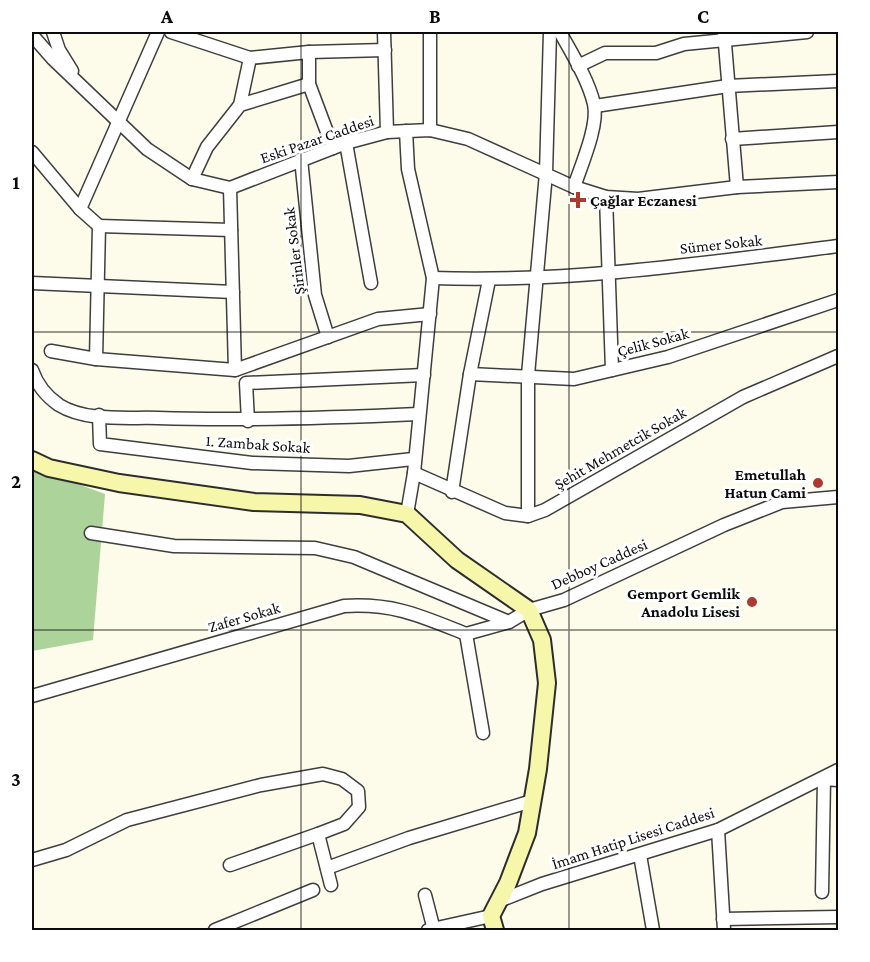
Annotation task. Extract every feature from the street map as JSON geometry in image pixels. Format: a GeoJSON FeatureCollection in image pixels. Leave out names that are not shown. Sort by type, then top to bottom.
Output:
{"type":"FeatureCollection","features":[{"type":"Feature","properties":{"kind":"street"},"geometry":{"type":"LineString","coordinates":[[54,32],[59,50],[82,87]]}},
{"type":"Feature","properties":{"kind":"street"},"geometry":{"type":"LineString","coordinates":[[80,209],[158,32]]}},
{"type":"Feature","properties":{"kind":"street"},"geometry":{"type":"LineString","coordinates":[[171,32],[250,58],[309,52],[385,50]]}},
{"type":"Feature","properties":{"kind":"street"},"geometry":{"type":"LineString","coordinates":[[384,32],[387,132]]}},
{"type":"Feature","properties":{"kind":"street"},"geometry":{"type":"LineString","coordinates":[[430,32],[430,130]]}},
{"type":"Feature","properties":{"kind":"street"},"geometry":{"type":"LineString","coordinates":[[414,473],[452,492],[506,513],[528,516],[528,375],[546,173],[550,32]]}},
{"type":"Feature","properties":{"kind":"street"},"geometry":{"type":"LineString","coordinates":[[560,32],[595,106],[594,123],[574,186]]}},
{"type":"Feature","properties":{"kind":"street"},"geometry":{"type":"LineString","coordinates":[[578,66],[604,53],[656,53],[681,38],[807,32]]}},
{"type":"Feature","properties":{"kind":"street"},"geometry":{"type":"LineString","coordinates":[[32,35],[118,123],[147,149],[192,179],[230,188],[235,370]]}},
{"type":"Feature","properties":{"kind":"street"},"geometry":{"type":"LineString","coordinates":[[724,35],[737,187]]}},
{"type":"Feature","properties":{"kind":"street"},"geometry":{"type":"LineString","coordinates":[[309,52],[309,84],[333,148]]}},
{"type":"Feature","properties":{"kind":"street"},"geometry":{"type":"LineString","coordinates":[[192,179],[207,147],[240,105],[250,58]]}},
{"type":"Feature","properties":{"kind":"street"},"geometry":{"type":"LineString","coordinates":[[595,106],[728,86],[838,81]]}},
{"type":"Feature","properties":{"kind":"street"},"geometry":{"type":"LineString","coordinates":[[240,105],[309,84]]}},
{"type":"Feature","properties":{"kind":"street","name":"Eski Pazar Caddesi"},"geometry":{"type":"LineString","coordinates":[[230,188],[346,142],[387,132],[430,130],[468,139],[574,186],[606,197],[638,199],[737,187],[838,182]]}},
{"type":"Feature","properties":{"kind":"street"},"geometry":{"type":"LineString","coordinates":[[406,131],[408,169],[433,278],[413,459],[414,473],[407,514]]}},
{"type":"Feature","properties":{"kind":"street"},"geometry":{"type":"LineString","coordinates":[[732,139],[838,132]]}},
{"type":"Feature","properties":{"kind":"street"},"geometry":{"type":"LineString","coordinates":[[346,142],[371,283]]}},
{"type":"Feature","properties":{"kind":"street"},"geometry":{"type":"LineString","coordinates":[[32,152],[80,209],[99,226],[231,230]]}},
{"type":"Feature","properties":{"kind":"street","name":"Şirinler Sokak"},"geometry":{"type":"LineString","coordinates":[[301,159],[315,295],[328,337]]}},
{"type":"Feature","properties":{"kind":"street"},"geometry":{"type":"LineString","coordinates":[[606,197],[606,272],[612,370]]}},
{"type":"Feature","properties":{"kind":"street"},"geometry":{"type":"LineString","coordinates":[[96,359],[99,226]]}},
{"type":"Feature","properties":{"kind":"street","name":"Sümer Sokak"},"geometry":{"type":"LineString","coordinates":[[433,278],[489,280],[606,272],[838,246]]}},
{"type":"Feature","properties":{"kind":"street"},"geometry":{"type":"LineString","coordinates":[[452,492],[470,374],[489,280]]}},
{"type":"Feature","properties":{"kind":"street"},"geometry":{"type":"LineString","coordinates":[[32,283],[233,292]]}},
{"type":"Feature","properties":{"kind":"street","name":"Çelik Sokak"},"geometry":{"type":"LineString","coordinates":[[470,374],[574,379],[668,357],[838,300]]}},
{"type":"Feature","properties":{"kind":"street"},"geometry":{"type":"LineString","coordinates":[[51,351],[96,359],[235,370],[378,319],[430,314]]}},
{"type":"Feature","properties":{"kind":"street","name":"Şehit Mehmetcik Sokak"},"geometry":{"type":"LineString","coordinates":[[528,516],[545,510],[743,397],[838,356]]}},
{"type":"Feature","properties":{"kind":"street"},"geometry":{"type":"LineString","coordinates":[[32,370],[38,386],[60,405],[80,413],[248,421],[418,414]]}},
{"type":"Feature","properties":{"kind":"street"},"geometry":{"type":"LineString","coordinates":[[248,421],[246,383],[424,375]]}},
{"type":"Feature","properties":{"kind":"street","name":"1. Zambak Sokak"},"geometry":{"type":"LineString","coordinates":[[99,415],[100,444],[252,463],[350,466],[413,459]]}},
{"type":"Feature","properties":{"kind":"street"},"geometry":{"type":"LineString","coordinates":[[32,460],[48,468],[119,483],[242,501],[360,505],[407,514],[457,560],[529,610],[542,640],[547,684],[527,833],[499,901],[493,923],[432,930],[425,895]]}},
{"type":"Feature","properties":{"kind":"street","name":"Debboy Caddesi"},"geometry":{"type":"LineString","coordinates":[[466,634],[509,622],[529,610],[564,600],[724,525],[782,502],[838,497]]}},
{"type":"Feature","properties":{"kind":"street"},"geometry":{"type":"LineString","coordinates":[[91,533],[174,546],[315,548],[354,557],[509,622]]}},
{"type":"Feature","properties":{"kind":"street","name":"Zafer Sokak"},"geometry":{"type":"LineString","coordinates":[[32,696],[344,606],[368,605],[405,610],[466,634]]}},
{"type":"Feature","properties":{"kind":"street"},"geometry":{"type":"LineString","coordinates":[[466,634],[483,733]]}},
{"type":"Feature","properties":{"kind":"street","name":"İmam Hatip Lisesi Caddesi"},"geometry":{"type":"LineString","coordinates":[[499,901],[542,884],[718,830],[838,770]]}},
{"type":"Feature","properties":{"kind":"street"},"geometry":{"type":"LineString","coordinates":[[32,860],[66,850],[127,820],[261,785],[323,774],[342,779],[358,791],[359,807],[344,824],[230,865]]}},
{"type":"Feature","properties":{"kind":"street"},"geometry":{"type":"LineString","coordinates":[[822,892],[824,778],[838,780]]}},
{"type":"Feature","properties":{"kind":"street"},"geometry":{"type":"LineString","coordinates":[[327,868],[410,838],[532,801]]}},
{"type":"Feature","properties":{"kind":"street"},"geometry":{"type":"LineString","coordinates":[[718,830],[724,925],[768,925],[838,917]]}},
{"type":"Feature","properties":{"kind":"street"},"geometry":{"type":"LineString","coordinates":[[318,834],[331,885]]}},
{"type":"Feature","properties":{"kind":"street"},"geometry":{"type":"LineString","coordinates":[[640,855],[653,930]]}},
{"type":"Feature","properties":{"kind":"street"},"geometry":{"type":"LineString","coordinates":[[215,930],[313,890]]}},
{"type":"Feature","properties":{"kind":"green space"},"geometry":{"type":"Polygon","coordinates":[[[32,467],[105,494],[93,640],[32,651],[32,467]]]}},
{"type":"Feature","properties":{"kind":"place","name":"Çağlar Eczanesi"},"geometry":{"type":"Point","coordinates":[578,200]}},
{"type":"Feature","properties":{"kind":"place","name":"Emetullah Hatun Cami"},"geometry":{"type":"Point","coordinates":[818,483]}},
{"type":"Feature","properties":{"kind":"place","name":"Gemport Gemlik Anadolu Lisesi"},"geometry":{"type":"Point","coordinates":[752,602]}}]}
